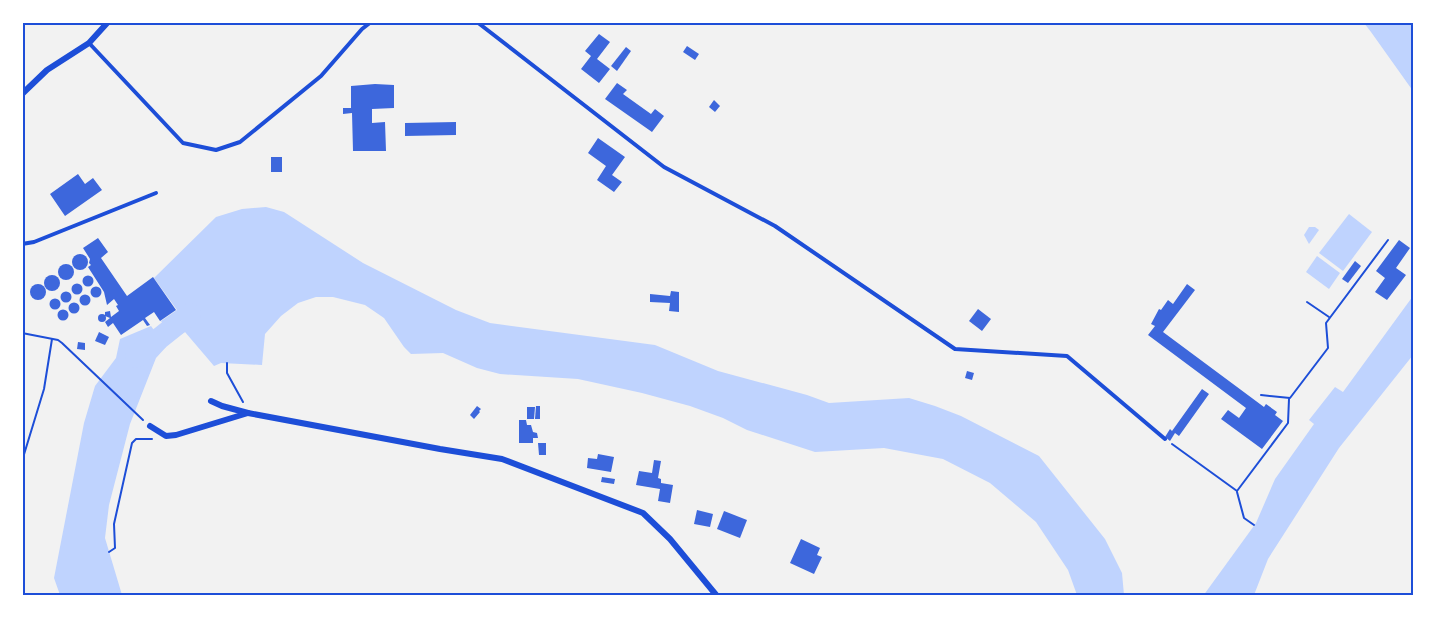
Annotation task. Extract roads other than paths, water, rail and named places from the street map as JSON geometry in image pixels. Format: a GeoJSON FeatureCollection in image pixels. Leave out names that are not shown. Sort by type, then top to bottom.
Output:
{"type":"FeatureCollection","features":[{"type":"Feature","properties":{"kind":"street"},"geometry":{"type":"LineString","coordinates":[[22,94],[47,70],[89,43],[108,22]]}},
{"type":"Feature","properties":{"kind":"street"},"geometry":{"type":"LineString","coordinates":[[211,401],[248,412],[502,459],[643,513],[670,539],[717,596]]}},
{"type":"Feature","properties":{"kind":"street"},"geometry":{"type":"LineString","coordinates":[[150,426],[166,436],[176,435],[248,412]]}},
{"type":"Feature","properties":{"kind":"lane"},"geometry":{"type":"LineString","coordinates":[[89,43],[183,143],[216,150],[240,142],[321,76],[362,29],[371,22]]}},
{"type":"Feature","properties":{"kind":"lane"},"geometry":{"type":"LineString","coordinates":[[477,22],[664,167],[775,226],[955,349],[1067,356],[1165,439]]}},
{"type":"Feature","properties":{"kind":"lane"},"geometry":{"type":"LineString","coordinates":[[22,244],[33,242],[156,193]]}},
{"type":"Feature","properties":{"kind":"water"},"geometry":{"type":"Polygon","coordinates":[[[1364,23],[1413,23],[1413,91],[1371,32],[1364,23]]]}},
{"type":"Feature","properties":{"kind":"water"},"geometry":{"type":"Polygon","coordinates":[[[266,207],[284,212],[363,263],[456,310],[490,323],[655,345],[718,371],[829,403],[909,398],[961,416],[1039,456],[1105,539],[1122,573],[1124,595],[1077,595],[1068,570],[1036,522],[990,483],[943,459],[884,448],[815,452],[747,430],[690,406],[642,393],[578,379],[500,374],[477,368],[443,353],[411,354],[384,318],[365,305],[333,297],[316,297],[298,303],[281,316],[265,334],[262,365],[221,363],[214,366],[185,332],[173,339],[161,321],[177,310],[154,278],[216,217],[242,209],[266,207]]]}},
{"type":"Feature","properties":{"kind":"water"},"geometry":{"type":"Polygon","coordinates":[[[1349,214],[1372,232],[1343,271],[1319,253],[1349,214]]]}},
{"type":"Feature","properties":{"kind":"water"},"geometry":{"type":"Polygon","coordinates":[[[1309,227],[1319,230],[1309,244],[1304,235],[1309,227]]]}},
{"type":"Feature","properties":{"kind":"water"},"geometry":{"type":"Polygon","coordinates":[[[1317,256],[1340,273],[1329,289],[1306,272],[1317,256]]]}},
{"type":"Feature","properties":{"kind":"water"},"geometry":{"type":"Polygon","coordinates":[[[1413,296],[1413,355],[1339,448],[1268,559],[1254,595],[1203,596],[1256,523],[1275,479],[1314,424],[1309,420],[1335,387],[1343,392],[1413,296]]]}},
{"type":"Feature","properties":{"kind":"water"},"geometry":{"type":"Polygon","coordinates":[[[151,326],[166,347],[156,358],[130,424],[109,505],[105,538],[122,595],[60,595],[54,578],[84,423],[95,386],[116,358],[120,339],[151,326]]]}},
{"type":"Feature","properties":{"kind":"waterway"},"geometry":{"type":"LineString","coordinates":[[136,357],[190,314]]}}]}
